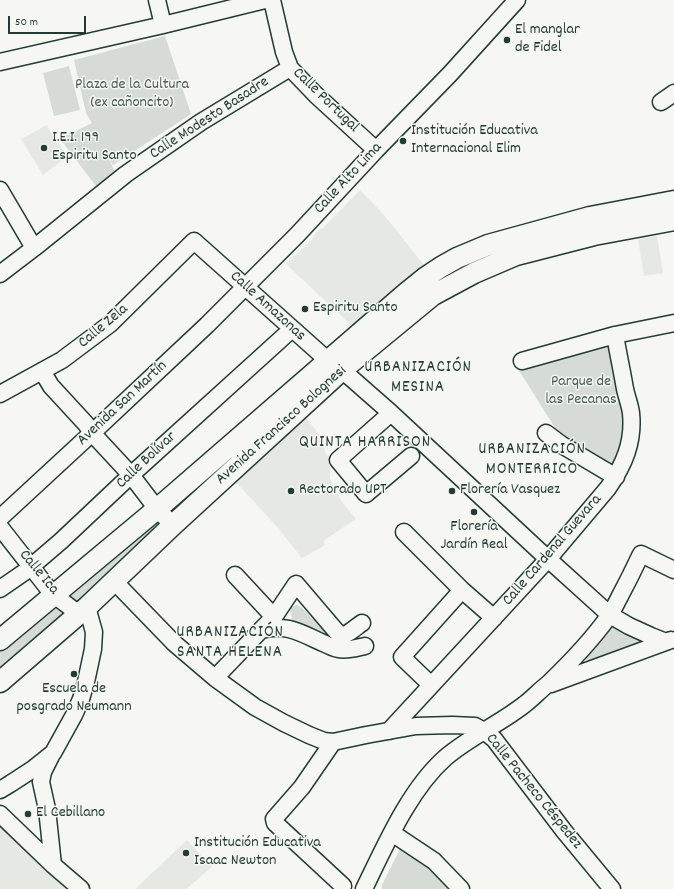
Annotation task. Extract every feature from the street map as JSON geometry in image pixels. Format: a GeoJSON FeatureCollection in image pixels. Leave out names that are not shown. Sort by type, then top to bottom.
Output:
{"type":"FeatureCollection","features":[{"type":"Feature","properties":{"kind":"main road","name":"Avenida Francisco Bolognesi"},"geometry":{"type":"LineString","coordinates":[[0,640],[158,508],[335,366],[433,295],[453,283],[516,255],[592,226],[674,201]]}},
{"type":"Feature","properties":{"kind":"main road","name":"Avenida Francisco Bolognesi"},"geometry":{"type":"LineString","coordinates":[[592,226],[674,220]]}},
{"type":"Feature","properties":{"kind":"main road","name":"Avenida Francisco Bolognesi"},"geometry":{"type":"LineString","coordinates":[[0,682],[83,611],[335,366]]}},
{"type":"Feature","properties":{"kind":"street"},"geometry":{"type":"LineString","coordinates":[[157,0],[163,25]]}},
{"type":"Feature","properties":{"kind":"street"},"geometry":{"type":"LineString","coordinates":[[0,62],[265,0]]}},
{"type":"Feature","properties":{"kind":"street","name":"Calle Portugal"},"geometry":{"type":"LineString","coordinates":[[272,0],[284,52],[290,68],[316,95],[376,150]]}},
{"type":"Feature","properties":{"kind":"street","name":"Calle Alto Lima"},"geometry":{"type":"LineString","coordinates":[[245,287],[297,235],[376,150],[450,74],[517,0]]}},
{"type":"Feature","properties":{"kind":"street","name":"Calle Modesto Basadre"},"geometry":{"type":"LineString","coordinates":[[0,274],[126,174],[201,122],[290,68]]}},
{"type":"Feature","properties":{"kind":"street"},"geometry":{"type":"LineString","coordinates":[[0,190],[34,248]]}},
{"type":"Feature","properties":{"kind":"street","name":"Calle Amazonas"},"geometry":{"type":"LineString","coordinates":[[194,241],[292,329],[391,413],[610,615],[651,636],[670,641]]}},
{"type":"Feature","properties":{"kind":"street","name":"Calle Zela"},"geometry":{"type":"LineString","coordinates":[[0,394],[68,356],[110,324],[194,241]]}},
{"type":"Feature","properties":{"kind":"street","name":"Avenida San Martín"},"geometry":{"type":"LineString","coordinates":[[0,518],[92,434],[245,287]]}},
{"type":"Feature","properties":{"kind":"street"},"geometry":{"type":"LineString","coordinates":[[522,361],[615,335],[674,323]]}},
{"type":"Feature","properties":{"kind":"street","name":"Calle Bolívar"},"geometry":{"type":"LineString","coordinates":[[0,589],[26,572],[61,541],[131,475],[292,329]]}},
{"type":"Feature","properties":{"kind":"street","name":"Calle Cardenal Guevara"},"geometry":{"type":"LineString","coordinates":[[388,731],[548,559],[616,477],[626,456],[631,423],[629,402],[615,335]]}},
{"type":"Feature","properties":{"kind":"street"},"geometry":{"type":"LineString","coordinates":[[42,371],[51,386],[86,424],[92,434],[131,475],[173,525]]}},
{"type":"Feature","properties":{"kind":"street"},"geometry":{"type":"LineString","coordinates":[[391,413],[338,460],[366,494],[411,456]]}},
{"type":"Feature","properties":{"kind":"street"},"geometry":{"type":"LineString","coordinates":[[546,433],[562,445],[616,477]]}},
{"type":"Feature","properties":{"kind":"street","name":"Calle Ica"},"geometry":{"type":"LineString","coordinates":[[0,527],[54,595],[83,611]]}},
{"type":"Feature","properties":{"kind":"street"},"geometry":{"type":"LineString","coordinates":[[404,532],[462,590],[494,618]]}},
{"type":"Feature","properties":{"kind":"street"},"geometry":{"type":"LineString","coordinates":[[365,888],[392,833],[413,796],[431,773],[445,758],[526,704],[579,653],[610,615],[640,554],[674,570]]}},
{"type":"Feature","properties":{"kind":"street"},"geometry":{"type":"LineString","coordinates":[[235,575],[274,617]]}},
{"type":"Feature","properties":{"kind":"street","name":"Calle Pacheco Céspedez"},"geometry":{"type":"LineString","coordinates":[[114,581],[174,643],[215,678],[254,707],[284,724],[309,735],[333,742],[416,726],[475,726],[484,731],[494,739],[564,831],[612,889]]}},
{"type":"Feature","properties":{"kind":"street"},"geometry":{"type":"LineString","coordinates":[[215,678],[274,617],[296,584],[340,634],[346,634],[362,623]]}},
{"type":"Feature","properties":{"kind":"street"},"geometry":{"type":"LineString","coordinates":[[431,685],[402,657],[462,590]]}},
{"type":"Feature","properties":{"kind":"street"},"geometry":{"type":"LineString","coordinates":[[53,865],[47,809],[41,782],[43,772],[74,715],[86,682],[93,649],[94,632],[83,611]]}},
{"type":"Feature","properties":{"kind":"street"},"geometry":{"type":"LineString","coordinates":[[261,630],[271,627],[283,627],[294,630],[337,649],[351,649],[365,646]]}},
{"type":"Feature","properties":{"kind":"street"},"geometry":{"type":"LineString","coordinates":[[544,687],[670,641]]}},
{"type":"Feature","properties":{"kind":"street"},"geometry":{"type":"LineString","coordinates":[[333,742],[302,787],[274,818],[275,823],[343,886]]}},
{"type":"Feature","properties":{"kind":"street"},"geometry":{"type":"LineString","coordinates":[[0,790],[53,754]]}},
{"type":"Feature","properties":{"kind":"street"},"geometry":{"type":"LineString","coordinates":[[0,814],[53,865],[81,889]]}},
{"type":"Feature","properties":{"kind":"street"},"geometry":{"type":"LineString","coordinates":[[392,833],[434,861],[461,889]]}},
{"type":"Feature","properties":{"kind":"shaded area","name":"I.E.I. 199 Espiritu Santo"},"geometry":{"type":"Polygon","coordinates":[[[47,125],[68,156],[43,175],[21,139],[47,125]]]}},
{"type":"Feature","properties":{"kind":"shaded area"},"geometry":{"type":"Polygon","coordinates":[[[360,190],[384,215],[424,265],[352,326],[286,264],[360,190]]]}},
{"type":"Feature","properties":{"kind":"shaded area"},"geometry":{"type":"Polygon","coordinates":[[[657,236],[663,273],[644,276],[638,239],[657,236]]]}},
{"type":"Feature","properties":{"kind":"shaded area","name":"Rectorado UPT"},"geometry":{"type":"Polygon","coordinates":[[[303,414],[323,439],[325,452],[333,465],[330,471],[330,479],[342,502],[356,519],[323,541],[325,545],[302,558],[278,528],[235,481],[303,414]]]}},
{"type":"Feature","properties":{"kind":"shaded area"},"geometry":{"type":"Polygon","coordinates":[[[0,826],[68,889],[0,889],[0,826]]]}},
{"type":"Feature","properties":{"kind":"shaded area","name":"Institución Educativa Isaac Newton"},"geometry":{"type":"Polygon","coordinates":[[[187,840],[212,867],[186,889],[135,889],[187,840]]]}},
{"type":"Feature","properties":{"kind":"green space","name":"Plaza de la Cultura (ex cañoncito)"},"geometry":{"type":"Polygon","coordinates":[[[165,36],[191,114],[113,165],[107,155],[115,172],[96,186],[60,139],[92,123],[86,113],[74,60],[165,36]]]}},
{"type":"Feature","properties":{"kind":"green space"},"geometry":{"type":"Polygon","coordinates":[[[69,66],[80,110],[54,116],[43,73],[69,66]]]}},
{"type":"Feature","properties":{"kind":"green space","name":"Parque de las Pecanas"},"geometry":{"type":"Polygon","coordinates":[[[607,342],[612,345],[628,422],[614,468],[580,450],[557,431],[518,369],[607,342]]]}},
{"type":"Feature","properties":{"kind":"green space"},"geometry":{"type":"Polygon","coordinates":[[[152,520],[159,520],[162,525],[82,604],[74,605],[68,599],[69,593],[152,520]]]}},
{"type":"Feature","properties":{"kind":"green space"},"geometry":{"type":"Polygon","coordinates":[[[297,605],[302,608],[329,635],[332,640],[293,623],[290,610],[291,607],[297,605]]]}},
{"type":"Feature","properties":{"kind":"green space"},"geometry":{"type":"Polygon","coordinates":[[[53,607],[62,613],[62,623],[0,677],[0,646],[53,607]]]}},
{"type":"Feature","properties":{"kind":"green space"},"geometry":{"type":"Polygon","coordinates":[[[614,624],[639,639],[637,647],[589,662],[585,659],[586,653],[609,625],[614,624]]]}},
{"type":"Feature","properties":{"kind":"green space"},"geometry":{"type":"Polygon","coordinates":[[[404,848],[435,868],[455,889],[382,889],[382,885],[400,849],[404,848]]]}},
{"type":"Feature","properties":{"kind":"place","name":"El manglar de Fidel"},"geometry":{"type":"Point","coordinates":[507,40]}},
{"type":"Feature","properties":{"kind":"place","name":"Institución Educativa Internacional Elim"},"geometry":{"type":"Point","coordinates":[403,141]}},
{"type":"Feature","properties":{"kind":"place","name":"I.E.I. 199 Espiritu Santo"},"geometry":{"type":"Point","coordinates":[44,148]}},
{"type":"Feature","properties":{"kind":"place","name":"Espiritu Santo"},"geometry":{"type":"Point","coordinates":[305,309]}},
{"type":"Feature","properties":{"kind":"place","name":"Rectorado UPT"},"geometry":{"type":"Point","coordinates":[291,491]}},
{"type":"Feature","properties":{"kind":"place","name":"Florería Vasquez"},"geometry":{"type":"Point","coordinates":[452,491]}},
{"type":"Feature","properties":{"kind":"place","name":"Florería Jardín Real"},"geometry":{"type":"Point","coordinates":[474,512]}},
{"type":"Feature","properties":{"kind":"place","name":"Escuela de posgrado Neumann"},"geometry":{"type":"Point","coordinates":[74,674]}},
{"type":"Feature","properties":{"kind":"place","name":"El Cebillano"},"geometry":{"type":"Point","coordinates":[28,814]}},
{"type":"Feature","properties":{"kind":"place","name":"Institución Educativa Isaac Newton"},"geometry":{"type":"Point","coordinates":[186,853]}},
{"type":"Feature","properties":{"kind":"district","name":"URBANIZACIÓN MESINA"},"geometry":{"type":"Point","coordinates":[418,379]}},
{"type":"Feature","properties":{"kind":"district","name":"QUINTA HARRISON"},"geometry":{"type":"Point","coordinates":[365,444]}},
{"type":"Feature","properties":{"kind":"district","name":"URBANIZACIÓN MONTERRICO"},"geometry":{"type":"Point","coordinates":[532,461]}},
{"type":"Feature","properties":{"kind":"district","name":"URBANIZACIÓN SANTA HELENA"},"geometry":{"type":"Point","coordinates":[230,644]}}]}
